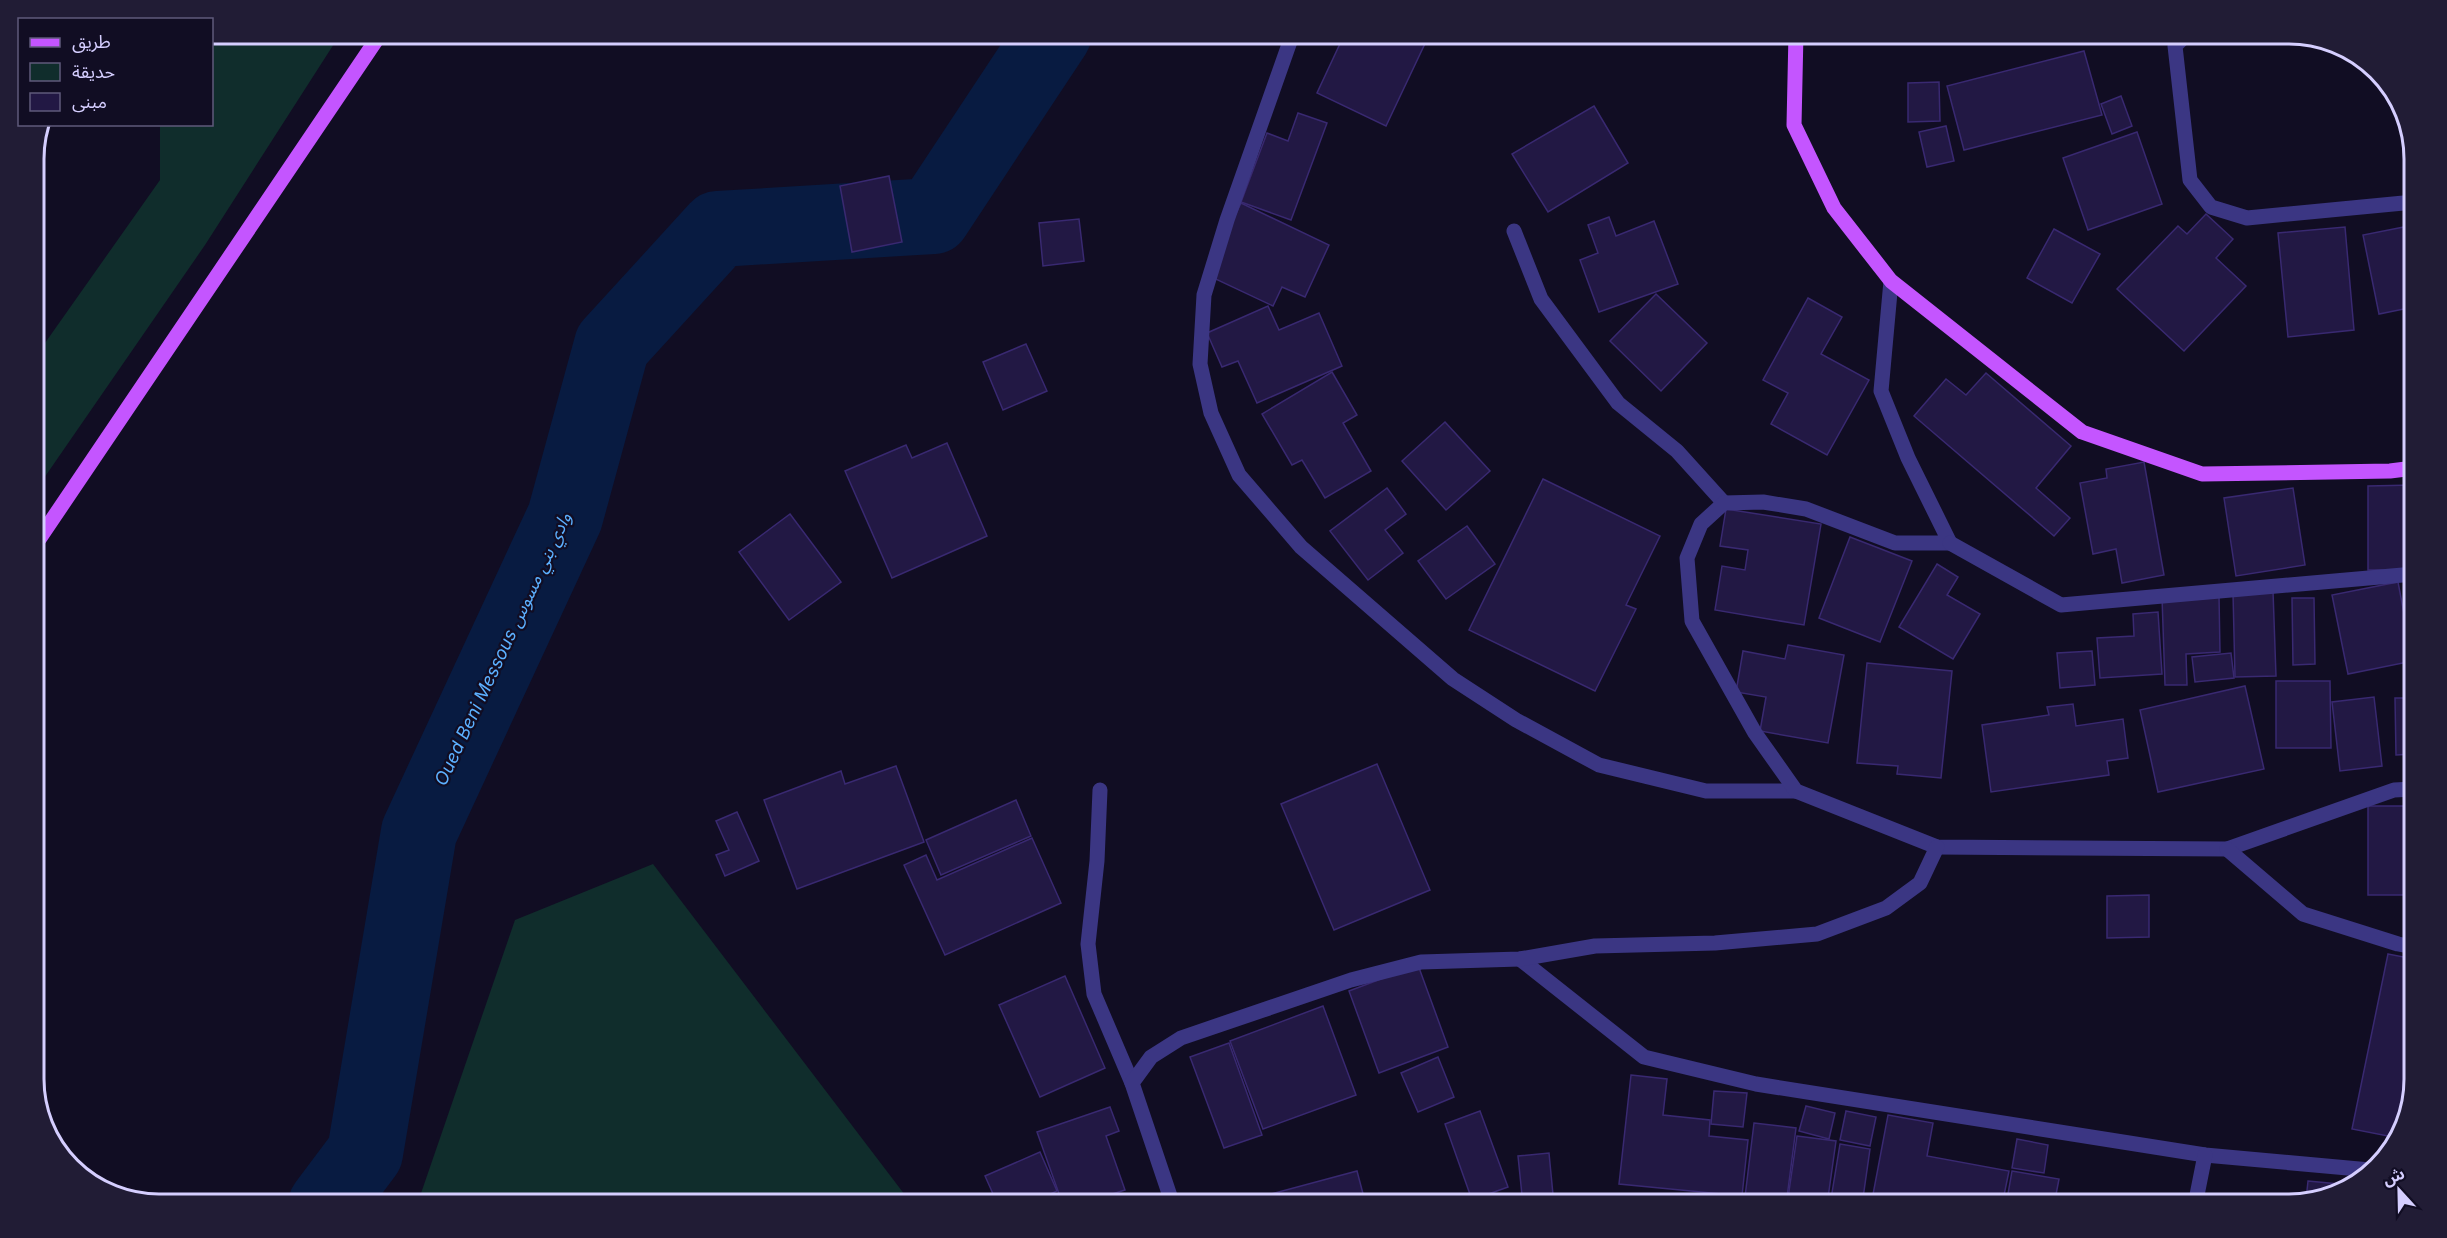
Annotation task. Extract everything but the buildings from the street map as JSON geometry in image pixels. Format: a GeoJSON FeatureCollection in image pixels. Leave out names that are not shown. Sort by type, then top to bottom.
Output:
{"type":"FeatureCollection","features":[{"type":"Feature","properties":{"kind":"main road"},"geometry":{"type":"LineString","coordinates":[[44,532],[374,44]]}},
{"type":"Feature","properties":{"kind":"main road"},"geometry":{"type":"LineString","coordinates":[[1796,44],[1794,125],[1834,208],[1891,281],[2082,432],[2202,474],[2403,469]]}},
{"type":"Feature","properties":{"kind":"street"},"geometry":{"type":"LineString","coordinates":[[1289,44],[1227,220],[1204,295],[1200,364],[1210,413],[1239,475],[1302,547],[1453,679],[1516,720],[1599,765],[1706,791],[1796,791],[1937,847],[2227,849],[2394,790],[2404,790]]}},
{"type":"Feature","properties":{"kind":"street"},"geometry":{"type":"LineString","coordinates":[[2177,44],[2175,46],[2190,180],[2211,207],[2247,218],[2403,203]]}},
{"type":"Feature","properties":{"kind":"street"},"geometry":{"type":"LineString","coordinates":[[1514,231],[1541,299],[1618,403],[1677,451],[1724,503]]}},
{"type":"Feature","properties":{"kind":"street"},"geometry":{"type":"LineString","coordinates":[[1891,281],[1881,391],[1908,458],[1950,543]]}},
{"type":"Feature","properties":{"kind":"street"},"geometry":{"type":"LineString","coordinates":[[1796,791],[1755,733],[1692,621],[1686,558],[1701,524],[1724,503],[1763,502],[1806,509],[1895,543],[1950,543],[2061,605],[2403,575]]}},
{"type":"Feature","properties":{"kind":"street"},"geometry":{"type":"LineString","coordinates":[[1100,790],[1097,861],[1088,944],[1094,994],[1132,1083],[1169,1194]]}},
{"type":"Feature","properties":{"kind":"street"},"geometry":{"type":"LineString","coordinates":[[1132,1083],[1151,1057],[1182,1038],[1351,980],[1420,962],[1520,959],[1595,946],[1715,943],[1817,934],[1886,908],[1920,883],[1937,847]]}},
{"type":"Feature","properties":{"kind":"street"},"geometry":{"type":"LineString","coordinates":[[2227,849],[2303,914],[2404,945]]}},
{"type":"Feature","properties":{"kind":"street"},"geometry":{"type":"LineString","coordinates":[[1520,959],[1644,1057],[1756,1084],[2205,1155],[2360,1169]]}},
{"type":"Feature","properties":{"kind":"street"},"geometry":{"type":"LineString","coordinates":[[2197,1194],[2205,1155]]}},
{"type":"Feature","properties":{"kind":"green space"},"geometry":{"type":"Polygon","coordinates":[[[213,44],[334,44],[205,245],[44,478],[44,344],[160,180],[160,126],[213,126],[213,44]]]}},
{"type":"Feature","properties":{"kind":"green space"},"geometry":{"type":"Polygon","coordinates":[[[653,864],[904,1194],[421,1194],[515,920],[653,864]]]}},
{"type":"Feature","properties":{"kind":"waterway","name":"Oued Beni Messous وادي بني مسوس"},"geometry":{"type":"LineString","coordinates":[[334,1194],[365,1153],[419,832],[565,517],[612,345],[718,229],[933,216],[1047,44]]}}]}
